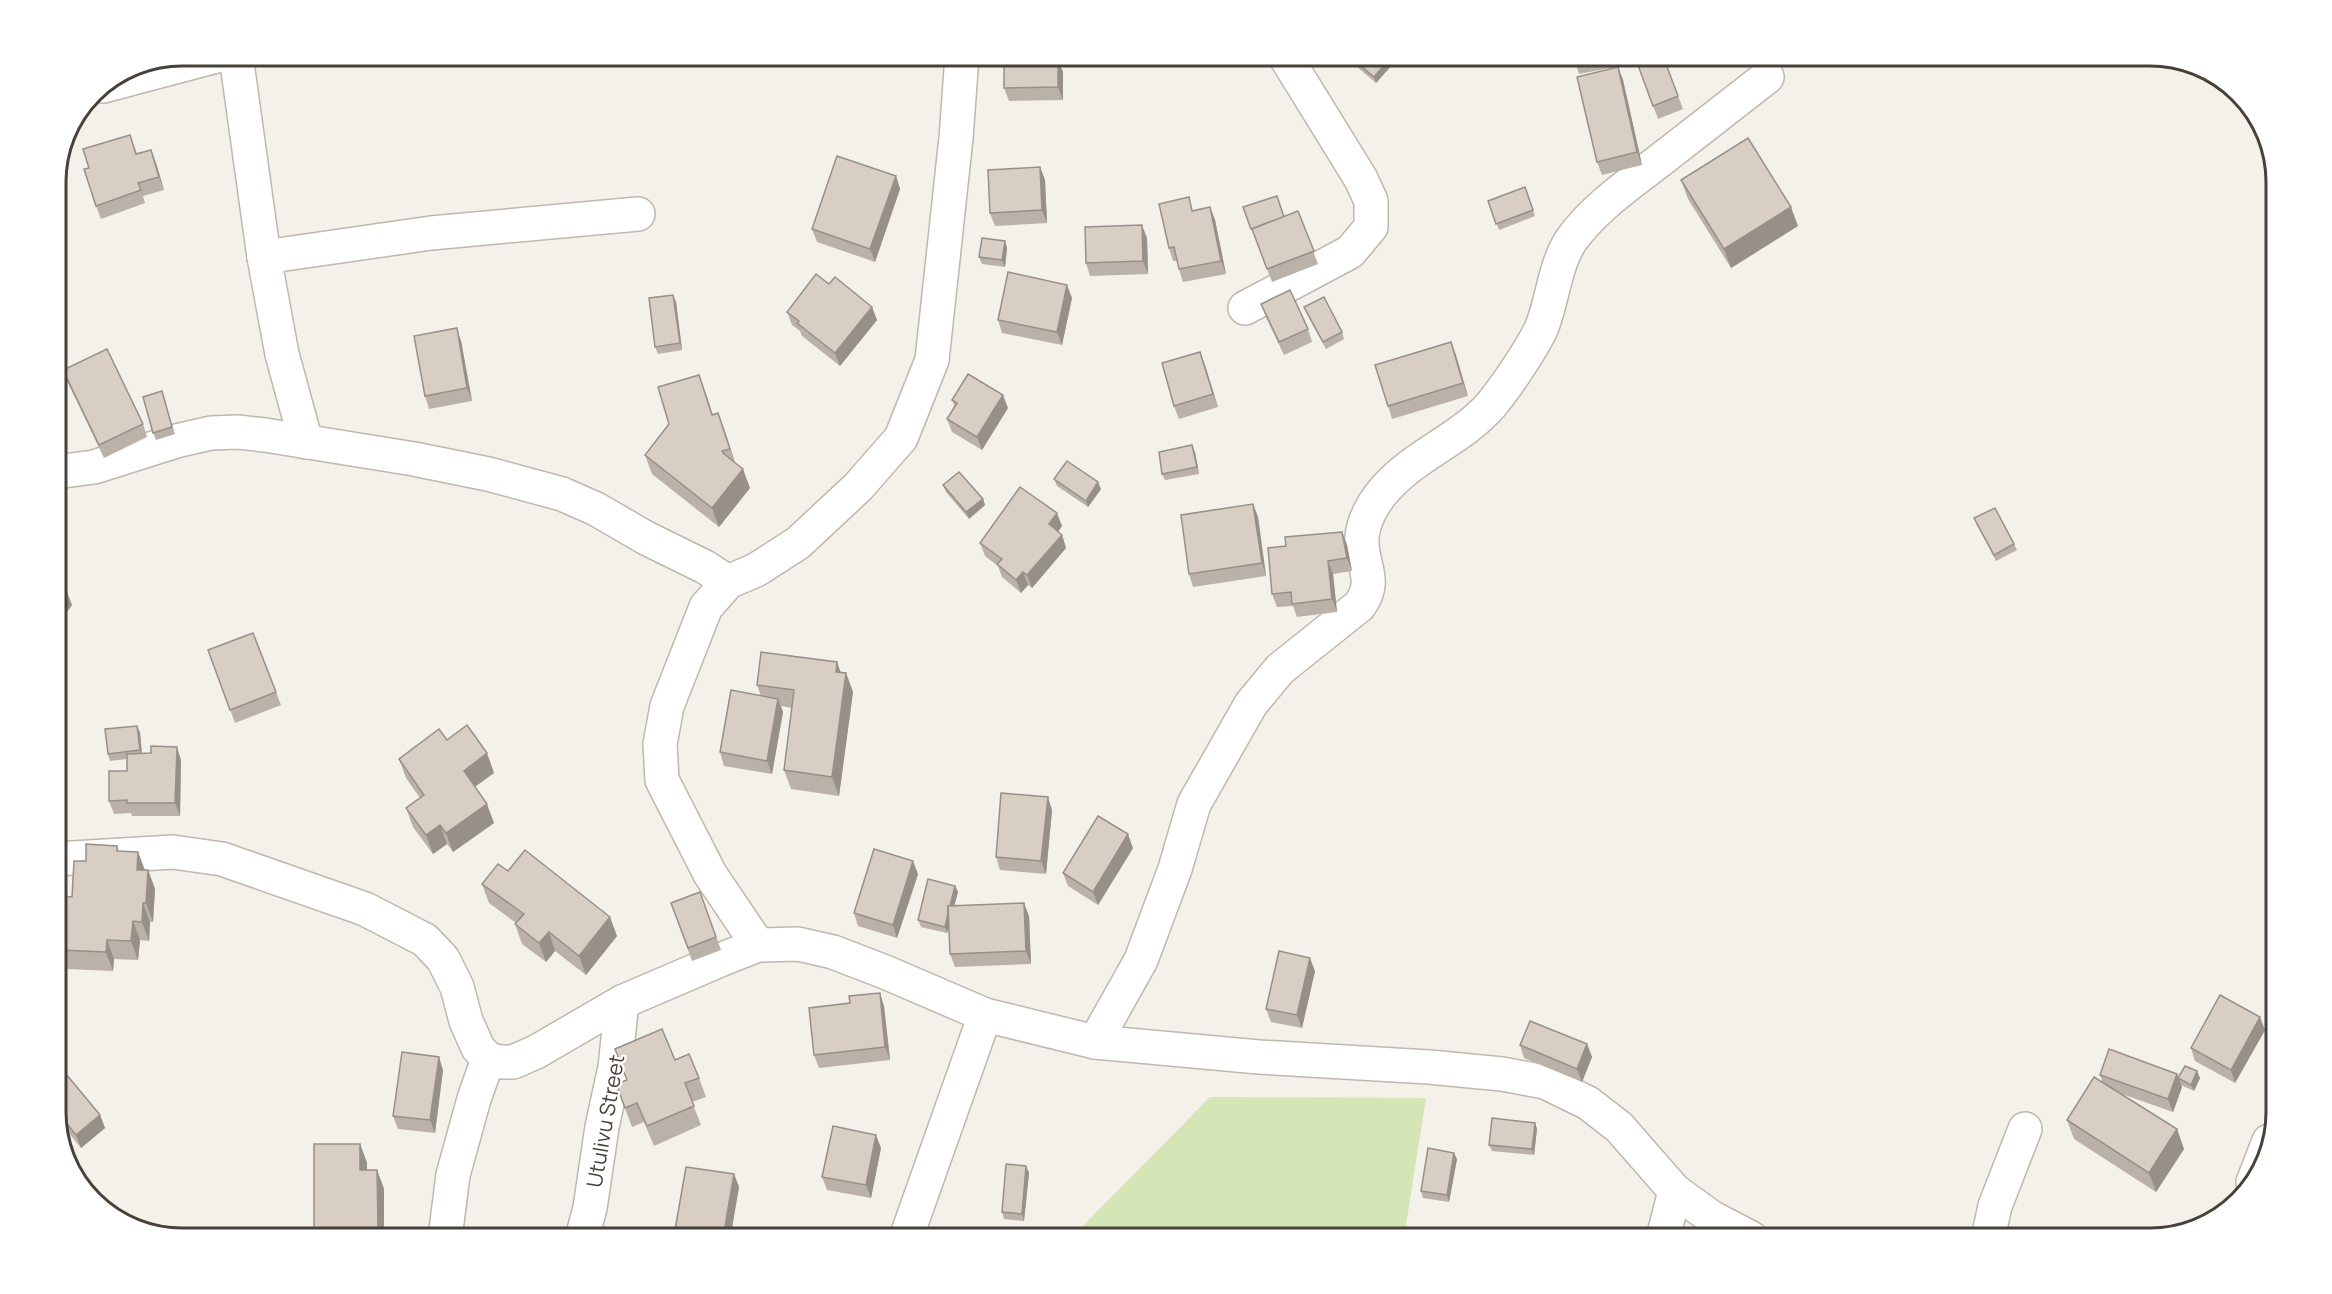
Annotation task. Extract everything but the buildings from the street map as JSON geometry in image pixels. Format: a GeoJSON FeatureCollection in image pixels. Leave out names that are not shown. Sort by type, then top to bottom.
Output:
{"type":"FeatureCollection","features":[{"type":"Feature","properties":{"kind":"street"},"geometry":{"type":"LineString","coordinates":[[131,79],[177,66]]}},
{"type":"Feature","properties":{"kind":"street"},"geometry":{"type":"LineString","coordinates":[[237,66],[264,257],[282,354],[306,442]]}},
{"type":"Feature","properties":{"kind":"street"},"geometry":{"type":"LineString","coordinates":[[758,945],[710,874],[662,780],[660,744],[667,706],[706,607],[728,582],[756,570],[798,543],[858,487],[901,438],[932,360],[957,138],[961,66]]}},
{"type":"Feature","properties":{"kind":"street"},"geometry":{"type":"LineString","coordinates":[[1245,308],[1350,252],[1371,227],[1371,201],[1361,179],[1291,66]]}},
{"type":"Feature","properties":{"kind":"street"},"geometry":{"type":"LineString","coordinates":[[1095,1042],[1141,960],[1175,869],[1194,804],[1251,704],[1280,669],[1359,606],[1367,596],[1370,581],[1362,538],[1366,517],[1376,500],[1409,466],[1449,442],[1477,420],[1493,402],[1541,329],[1554,284],[1571,241],[1608,200],[1767,77]]}},
{"type":"Feature","properties":{"kind":"street"},"geometry":{"type":"LineString","coordinates":[[264,257],[431,232],[638,214]]}},
{"type":"Feature","properties":{"kind":"street"},"geometry":{"type":"LineString","coordinates":[[66,471],[94,467],[211,432],[238,432],[414,459],[488,474],[562,494],[596,509],[646,538],[705,567],[728,582]]}},
{"type":"Feature","properties":{"kind":"street"},"geometry":{"type":"LineString","coordinates":[[66,858],[173,852],[222,859],[365,909],[425,940],[443,959],[457,987],[466,1021],[478,1048],[488,1059],[500,1062],[513,1062],[536,1052],[622,1002],[758,945],[798,944],[833,952],[985,1015],[1095,1042],[1259,1057],[1429,1067],[1502,1074],[1545,1082],[1588,1102],[1619,1127],[1675,1191],[1711,1217],[1731,1228]]}},
{"type":"Feature","properties":{"kind":"street","name":"Utulivu Street"},"geometry":{"type":"LineString","coordinates":[[585,1228],[615,1067],[622,1002]]}},
{"type":"Feature","properties":{"kind":"street"},"geometry":{"type":"LineString","coordinates":[[910,1228],[985,1015]]}},
{"type":"Feature","properties":{"kind":"street"},"geometry":{"type":"LineString","coordinates":[[447,1228],[453,1175],[474,1099],[488,1059]]}},
{"type":"Feature","properties":{"kind":"street"},"geometry":{"type":"LineString","coordinates":[[1990,1228],[1995,1206],[2025,1129]]}},
{"type":"Feature","properties":{"kind":"street"},"geometry":{"type":"LineString","coordinates":[[1666,1228],[1675,1191]]}},
{"type":"Feature","properties":{"kind":"green space"},"geometry":{"type":"Polygon","coordinates":[[[1210,1097],[1426,1098],[1406,1228],[1081,1228],[1210,1097]]]}}]}
